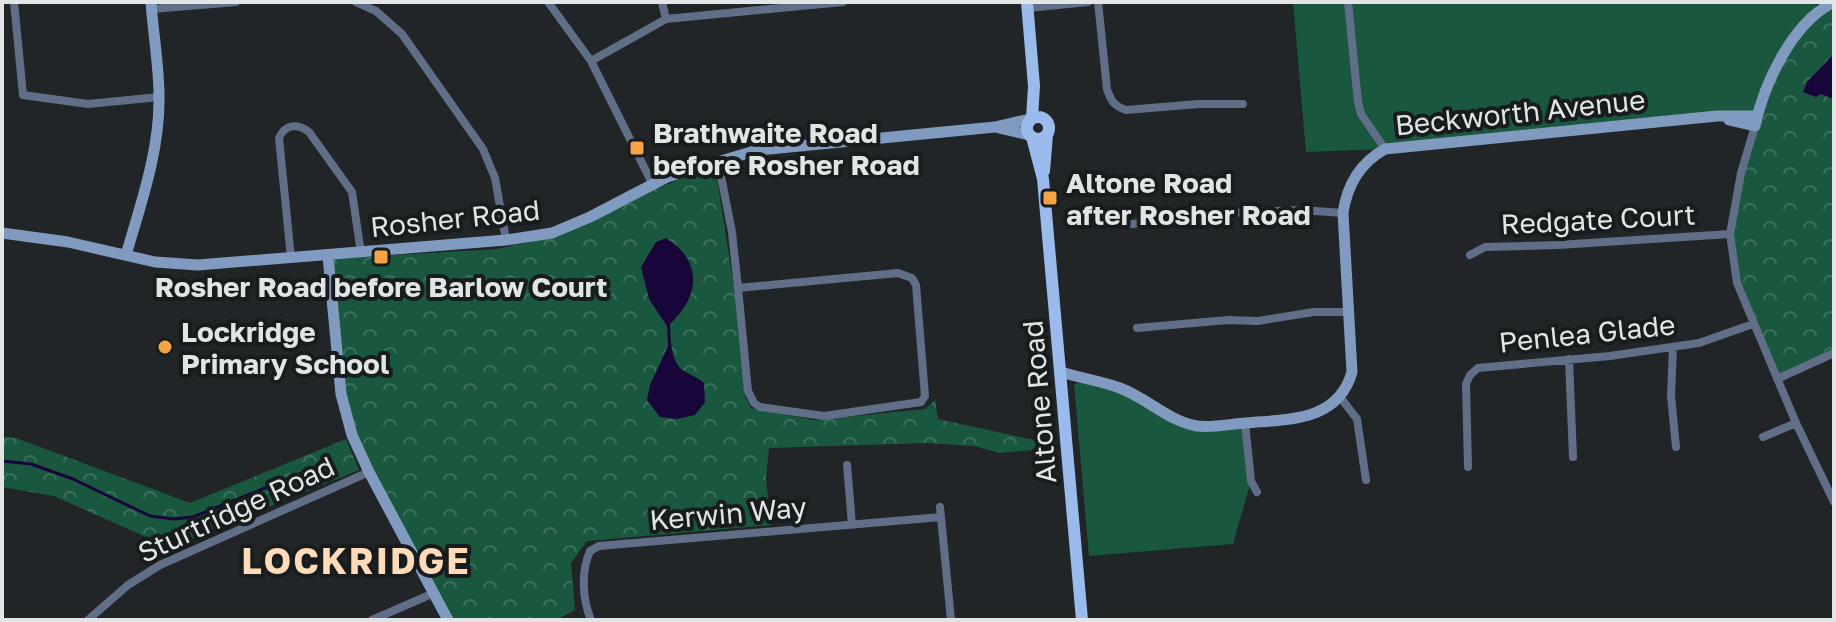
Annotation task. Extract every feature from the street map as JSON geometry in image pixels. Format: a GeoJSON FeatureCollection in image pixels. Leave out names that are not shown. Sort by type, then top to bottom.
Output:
{"type":"FeatureCollection","features":[{"type":"Feature","properties":{"kind":"main road"},"geometry":{"type":"LineString","coordinates":[[1028,5],[1036,119]]}},
{"type":"Feature","properties":{"kind":"main road"},"geometry":{"type":"LineString","coordinates":[[1036,119],[1050,127],[1047,135],[1040,139],[1030,136],[1027,127],[1036,119]]}},
{"type":"Feature","properties":{"kind":"main road","name":"Altone Road"},"geometry":{"type":"LineString","coordinates":[[1047,135],[1043,179],[1082,620]]}},
{"type":"Feature","properties":{"kind":"main road","name":"Altone Road"},"geometry":{"type":"LineString","coordinates":[[1030,136],[1043,179]]}},
{"type":"Feature","properties":{"kind":"street"},"geometry":{"type":"LineString","coordinates":[[14,2],[23,95],[88,104],[159,97]]}},
{"type":"Feature","properties":{"kind":"street"},"geometry":{"type":"LineString","coordinates":[[126,255],[151,167],[159,97],[151,6],[236,2]]}},
{"type":"Feature","properties":{"kind":"street"},"geometry":{"type":"LineString","coordinates":[[356,2],[376,11],[402,34],[483,149],[495,178],[506,240]]}},
{"type":"Feature","properties":{"kind":"street"},"geometry":{"type":"LineString","coordinates":[[548,2],[591,61],[652,183]]}},
{"type":"Feature","properties":{"kind":"street"},"geometry":{"type":"LineString","coordinates":[[662,2],[666,19]]}},
{"type":"Feature","properties":{"kind":"street"},"geometry":{"type":"LineString","coordinates":[[591,61],[666,19],[843,2]]}},
{"type":"Feature","properties":{"kind":"street"},"geometry":{"type":"LineString","coordinates":[[1028,5],[1088,2]]}},
{"type":"Feature","properties":{"kind":"street"},"geometry":{"type":"LineString","coordinates":[[1098,2],[1107,89],[1110,100],[1116,106],[1126,110],[1243,104]]}},
{"type":"Feature","properties":{"kind":"street"},"geometry":{"type":"LineString","coordinates":[[1348,2],[1361,114],[1385,149]]}},
{"type":"Feature","properties":{"kind":"street"},"geometry":{"type":"LineString","coordinates":[[1824,4],[1773,73],[1741,173],[1730,234],[1737,283],[1796,423],[1834,502]]}},
{"type":"Feature","properties":{"kind":"street","name":"Beckworth Avenue"},"geometry":{"type":"LineString","coordinates":[[1340,397],[1352,372],[1343,213],[1345,196],[1352,180],[1369,160],[1385,149],[1717,116],[1756,121]]}},
{"type":"Feature","properties":{"kind":"street","name":"Rosher Road"},"geometry":{"type":"LineString","coordinates":[[2,233],[68,242],[176,265],[328,256],[506,240],[552,233],[590,217],[652,183],[758,150],[995,127],[1036,119]]}},
{"type":"Feature","properties":{"kind":"street"},"geometry":{"type":"LineString","coordinates":[[291,258],[279,138],[292,126],[309,132],[352,192],[361,253]]}},
{"type":"Feature","properties":{"kind":"street","name":"Rosher Road"},"geometry":{"type":"LineString","coordinates":[[995,127],[1030,136]]}},
{"type":"Feature","properties":{"kind":"street"},"geometry":{"type":"LineString","coordinates":[[718,161],[732,232],[748,391],[754,403],[760,407],[824,416],[921,402],[925,396],[916,285],[906,274],[738,288]]}},
{"type":"Feature","properties":{"kind":"street"},"geometry":{"type":"LineString","coordinates":[[1132,224],[1202,214],[1301,210],[1343,213]]}},
{"type":"Feature","properties":{"kind":"street","name":"Redgate Court"},"geometry":{"type":"LineString","coordinates":[[1470,255],[1485,247],[1730,234]]}},
{"type":"Feature","properties":{"kind":"street"},"geometry":{"type":"LineString","coordinates":[[328,256],[341,394],[352,435],[448,620]]}},
{"type":"Feature","properties":{"kind":"street"},"geometry":{"type":"LineString","coordinates":[[1137,328],[1228,320],[1258,321],[1303,313],[1349,312]]}},
{"type":"Feature","properties":{"kind":"street","name":"Penlea Glade"},"geometry":{"type":"LineString","coordinates":[[1468,467],[1466,384],[1478,368],[1673,347],[1707,341],[1753,324]]}},
{"type":"Feature","properties":{"kind":"street"},"geometry":{"type":"LineString","coordinates":[[1673,347],[1671,396],[1676,447]]}},
{"type":"Feature","properties":{"kind":"street"},"geometry":{"type":"LineString","coordinates":[[1777,379],[1834,353]]}},
{"type":"Feature","properties":{"kind":"street"},"geometry":{"type":"LineString","coordinates":[[1569,359],[1573,457]]}},
{"type":"Feature","properties":{"kind":"street"},"geometry":{"type":"LineString","coordinates":[[1061,379],[1121,388],[1187,423],[1210,426],[1311,416],[1332,406],[1340,397],[1357,419],[1366,480]]}},
{"type":"Feature","properties":{"kind":"street"},"geometry":{"type":"LineString","coordinates":[[1245,423],[1251,481],[1257,492]]}},
{"type":"Feature","properties":{"kind":"street"},"geometry":{"type":"LineString","coordinates":[[1763,437],[1796,423]]}},
{"type":"Feature","properties":{"kind":"street"},"geometry":{"type":"LineString","coordinates":[[847,465],[852,525]]}},
{"type":"Feature","properties":{"kind":"street","name":"Sturtridge Road"},"geometry":{"type":"LineString","coordinates":[[88,620],[128,585],[160,565],[369,472]]}},
{"type":"Feature","properties":{"kind":"street","name":"Kerwin Way"},"geometry":{"type":"LineString","coordinates":[[591,620],[583,573],[590,551],[599,546],[852,525],[941,512],[951,620]]}},
{"type":"Feature","properties":{"kind":"street"},"geometry":{"type":"LineString","coordinates":[[372,620],[434,593]]}},
{"type":"Feature","properties":{"kind":"green space"},"geometry":{"type":"Polygon","coordinates":[[[1293,2],[1817,2],[1815,12],[1757,116],[1385,149],[1306,152],[1293,2]]]}},
{"type":"Feature","properties":{"kind":"green space"},"geometry":{"type":"Polygon","coordinates":[[[1834,2],[1834,56],[1807,82],[1821,94],[1834,99],[1834,353],[1777,379],[1743,301],[1730,234],[1741,173],[1785,51],[1834,2]]]}},
{"type":"Feature","properties":{"kind":"green space"},"geometry":{"type":"Polygon","coordinates":[[[715,166],[734,288],[745,396],[751,408],[814,420],[925,409],[935,400],[938,419],[1043,442],[1054,441],[1055,448],[999,453],[975,446],[927,443],[769,448],[766,478],[771,525],[587,541],[571,563],[575,610],[556,620],[445,620],[348,423],[328,259],[497,249],[552,237],[650,191],[715,166]]]}},
{"type":"Feature","properties":{"kind":"green space"},"geometry":{"type":"Polygon","coordinates":[[[1087,381],[1121,388],[1187,423],[1245,423],[1251,481],[1233,544],[1089,556],[1074,384],[1087,381]]]}},
{"type":"Feature","properties":{"kind":"green space"},"geometry":{"type":"Polygon","coordinates":[[[2,437],[16,438],[190,503],[346,439],[359,470],[180,543],[173,549],[54,496],[2,487],[2,437]]]}},
{"type":"Feature","properties":{"kind":"shaded area"},"geometry":{"type":"Polygon","coordinates":[[[1832,56],[1834,99],[1803,92],[1807,82],[1832,56]]]}},
{"type":"Feature","properties":{"kind":"shaded area"},"geometry":{"type":"Polygon","coordinates":[[[666,238],[686,257],[693,279],[687,302],[670,324],[673,353],[681,369],[704,383],[705,402],[695,415],[677,419],[660,417],[647,400],[650,385],[668,346],[667,326],[649,299],[641,267],[656,242],[666,238]]]}},
{"type":"Feature","properties":{"kind":"waterway"},"geometry":{"type":"LineString","coordinates":[[2,461],[31,464],[73,479],[150,516],[173,519],[193,517],[312,469]]}},
{"type":"Feature","properties":{"kind":"place","name":"Brathwaite Road before Rosher Road"},"geometry":{"type":"Point","coordinates":[637,148]}},
{"type":"Feature","properties":{"kind":"place","name":"Altone Road after Rosher Road"},"geometry":{"type":"Point","coordinates":[1050,198]}},
{"type":"Feature","properties":{"kind":"place","name":"Rosher Road before Barlow Court"},"geometry":{"type":"Point","coordinates":[381,257]}},
{"type":"Feature","properties":{"kind":"place","name":"Lockridge Primary School"},"geometry":{"type":"Point","coordinates":[165,347]}},
{"type":"Feature","properties":{"kind":"district","name":"LOCKRIDGE"},"geometry":{"type":"Point","coordinates":[356,560]}}]}
